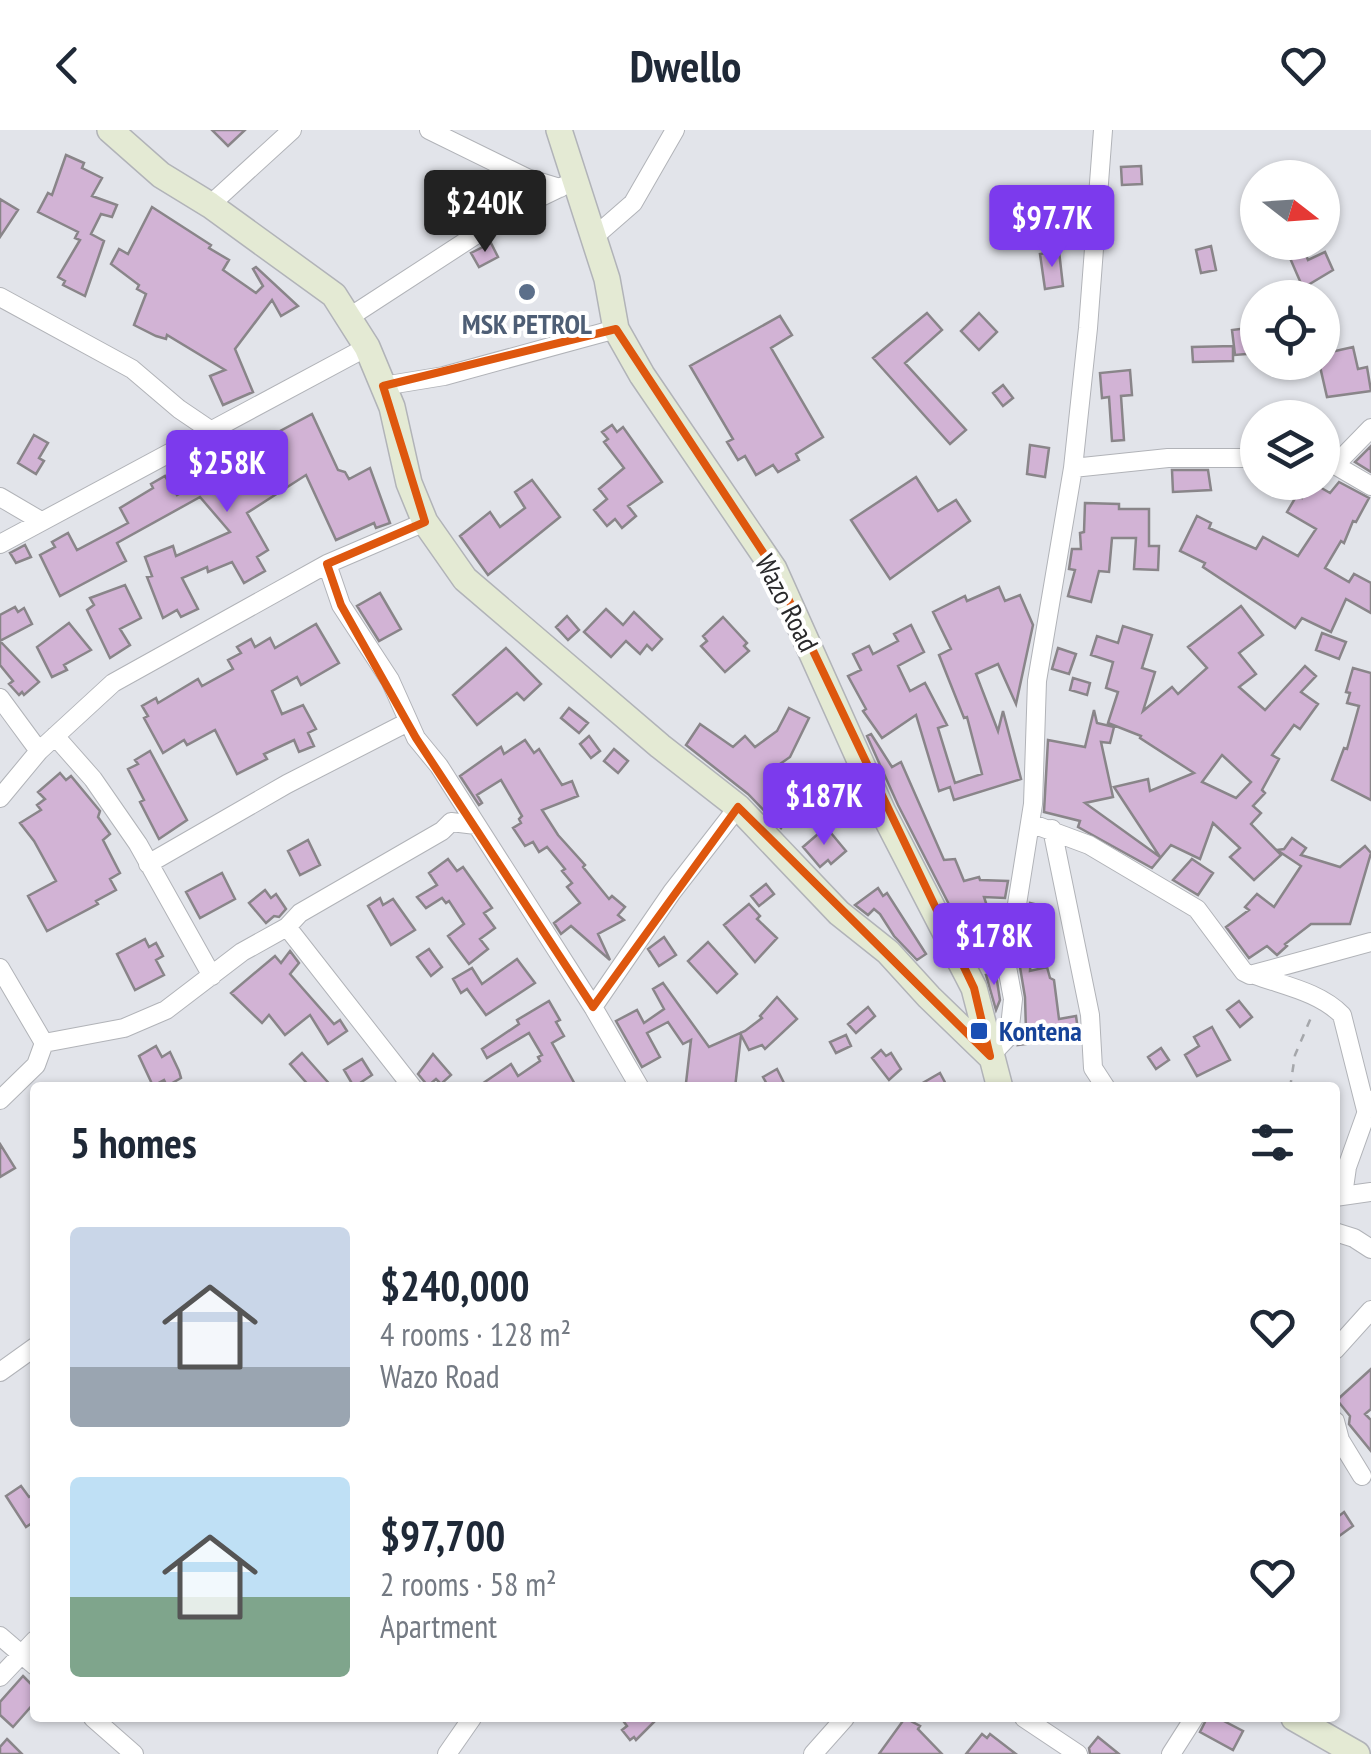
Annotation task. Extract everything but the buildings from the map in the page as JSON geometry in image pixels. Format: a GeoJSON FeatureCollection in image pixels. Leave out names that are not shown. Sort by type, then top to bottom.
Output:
{"type":"FeatureCollection","features":[{"type":"Feature","properties":{"kind":"street"},"geometry":{"type":"LineString","coordinates":[[110,130],[160,175],[210,205],[334,295],[367,348],[392,407],[410,483],[424,522],[465,579],[660,746],[738,807],[839,914],[888,952],[990,1056],[1009,1036],[1013,999],[1007,967],[1030,823],[1037,681],[1073,468],[1103,130]]}},
{"type":"Feature","properties":{"kind":"street"},"geometry":{"type":"LineString","coordinates":[[210,205],[292,130]]}},
{"type":"Feature","properties":{"kind":"street"},"geometry":{"type":"LineString","coordinates":[[429,130],[526,178],[568,184]]}},
{"type":"Feature","properties":{"kind":"street","name":"Wazo Road"},"geometry":{"type":"LineString","coordinates":[[559,130],[568,184],[594,237],[616,329],[642,375],[774,569],[883,812],[974,988],[998,1082]]}},
{"type":"Feature","properties":{"kind":"street"},"geometry":{"type":"LineString","coordinates":[[594,237],[633,204],[675,130]]}},
{"type":"Feature","properties":{"kind":"street"},"geometry":{"type":"LineString","coordinates":[[348,318],[514,210],[568,184]]}},
{"type":"Feature","properties":{"kind":"street"},"geometry":{"type":"LineString","coordinates":[[0,297],[132,369],[178,409],[213,432]]}},
{"type":"Feature","properties":{"kind":"street"},"geometry":{"type":"LineString","coordinates":[[383,386],[444,376],[616,329]]}},
{"type":"Feature","properties":{"kind":"street"},"geometry":{"type":"LineString","coordinates":[[0,544],[367,348]]}},
{"type":"Feature","properties":{"kind":"street"},"geometry":{"type":"LineString","coordinates":[[1340,455],[1371,428]]}},
{"type":"Feature","properties":{"kind":"street"},"geometry":{"type":"LineString","coordinates":[[1073,468],[1168,458],[1240,458]]}},
{"type":"Feature","properties":{"kind":"street"},"geometry":{"type":"LineString","coordinates":[[1340,470],[1371,486]]}},
{"type":"Feature","properties":{"kind":"street"},"geometry":{"type":"LineString","coordinates":[[0,498],[41,521]]}},
{"type":"Feature","properties":{"kind":"street"},"geometry":{"type":"LineString","coordinates":[[0,798],[39,752],[113,683],[327,564],[424,522]]}},
{"type":"Feature","properties":{"kind":"street"},"geometry":{"type":"LineString","coordinates":[[327,564],[341,606],[390,680],[416,738],[439,766],[637,1082]]}},
{"type":"Feature","properties":{"kind":"street"},"geometry":{"type":"LineString","coordinates":[[0,698],[39,752]]}},
{"type":"Feature","properties":{"kind":"street"},"geometry":{"type":"LineString","coordinates":[[148,864],[287,784],[408,722]]}},
{"type":"Feature","properties":{"kind":"street"},"geometry":{"type":"LineString","coordinates":[[55,736],[93,780],[148,864],[212,976]]}},
{"type":"Feature","properties":{"kind":"street"},"geometry":{"type":"LineString","coordinates":[[593,1007],[661,908],[738,807]]}},
{"type":"Feature","properties":{"kind":"street"},"geometry":{"type":"LineString","coordinates":[[44,1043],[83,1038],[166,1010],[242,952],[286,927],[300,913],[451,822],[476,825]]}},
{"type":"Feature","properties":{"kind":"street"},"geometry":{"type":"LineString","coordinates":[[1030,823],[1052,828],[1125,864],[1197,909],[1244,972],[1318,998],[1342,1016],[1369,1104],[1340,1192]]}},
{"type":"Feature","properties":{"kind":"street"},"geometry":{"type":"LineString","coordinates":[[1052,828],[1090,1016],[1093,1068],[1102,1082]]}},
{"type":"Feature","properties":{"kind":"street"},"geometry":{"type":"LineString","coordinates":[[286,927],[408,1082]]}},
{"type":"Feature","properties":{"kind":"street"},"geometry":{"type":"LineString","coordinates":[[1255,975],[1371,942]]}},
{"type":"Feature","properties":{"kind":"street"},"geometry":{"type":"LineString","coordinates":[[0,968],[44,1043]]}},
{"type":"Feature","properties":{"kind":"street"},"geometry":{"type":"LineString","coordinates":[[0,1100],[36,1065],[44,1043]]}},
{"type":"Feature","properties":{"kind":"street"},"geometry":{"type":"LineString","coordinates":[[1340,1196],[1371,1192]]}},
{"type":"Feature","properties":{"kind":"street"},"geometry":{"type":"LineString","coordinates":[[1340,1234],[1371,1249]]}},
{"type":"Feature","properties":{"kind":"street"},"geometry":{"type":"LineString","coordinates":[[1340,1344],[1371,1310]]}},
{"type":"Feature","properties":{"kind":"street"},"geometry":{"type":"LineString","coordinates":[[0,1372],[30,1351]]}},
{"type":"Feature","properties":{"kind":"street"},"geometry":{"type":"LineString","coordinates":[[1340,1440],[1366,1479]]}},
{"type":"Feature","properties":{"kind":"street"},"geometry":{"type":"LineString","coordinates":[[1340,1468],[1366,1479]]}},
{"type":"Feature","properties":{"kind":"street"},"geometry":{"type":"LineString","coordinates":[[0,1636],[30,1653],[0,1676]]}},
{"type":"Feature","properties":{"kind":"street"},"geometry":{"type":"LineString","coordinates":[[98,1722],[134,1754]]}},
{"type":"Feature","properties":{"kind":"street"},"geometry":{"type":"LineString","coordinates":[[447,1754],[469,1722]]}},
{"type":"Feature","properties":{"kind":"street"},"geometry":{"type":"LineString","coordinates":[[814,1754],[842,1722]]}},
{"type":"Feature","properties":{"kind":"street"},"geometry":{"type":"LineString","coordinates":[[1030,1722],[1078,1754]]}},
{"type":"Feature","properties":{"kind":"street"},"geometry":{"type":"LineString","coordinates":[[1171,1754],[1191,1722]]}},
{"type":"Feature","properties":{"kind":"street"},"geometry":{"type":"LineString","coordinates":[[1301,1722],[1357,1754]]}},
{"type":"Feature","properties":{"kind":"path"},"geometry":{"type":"LineString","coordinates":[[1291,1082],[1295,1055],[1318,998]]}},
{"type":"Feature","properties":{"kind":"highlighted area"},"geometry":{"type":"Polygon","coordinates":[[[616,329],[774,569],[974,988],[990,1056],[738,807],[593,1007],[416,738],[341,605],[327,564],[425,522],[383,386],[616,329]]]}},
{"type":"Feature","properties":{"kind":"place","name":"MSK PETROL"},"geometry":{"type":"Point","coordinates":[527,292]}},
{"type":"Feature","properties":{"kind":"place","name":"Kontena"},"geometry":{"type":"Point","coordinates":[979,1031]}}]}
